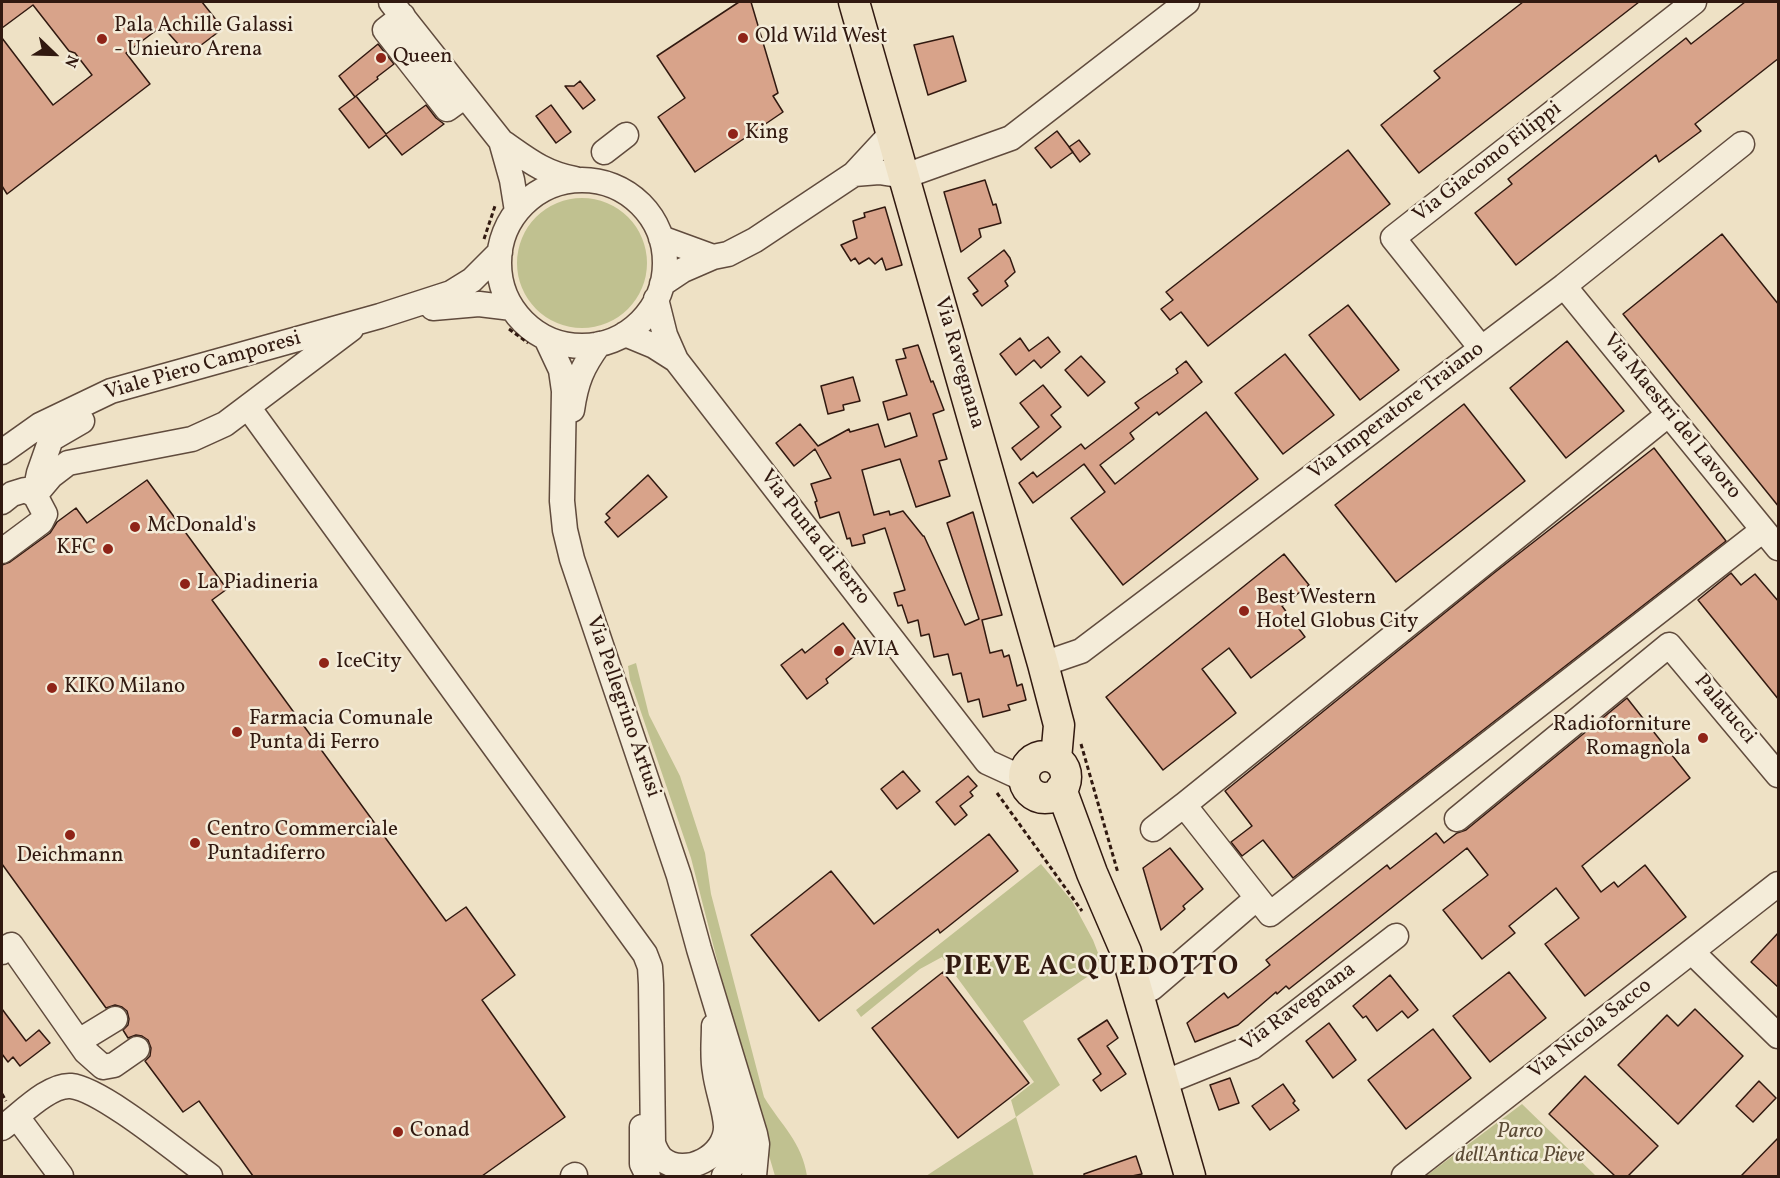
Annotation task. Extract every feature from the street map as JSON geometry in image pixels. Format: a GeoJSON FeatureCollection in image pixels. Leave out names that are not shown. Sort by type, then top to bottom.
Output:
{"type":"FeatureCollection","features":[{"type":"Feature","properties":{"kind":"main road","name":"Via Ravegnana"},"geometry":{"type":"LineString","coordinates":[[854,2],[1059,725],[1039,765]]}},
{"type":"Feature","properties":{"kind":"main road"},"geometry":{"type":"LineString","coordinates":[[1039,765],[1029,791],[1041,798],[1055,793],[1126,952],[1190,1176]]}},
{"type":"Feature","properties":{"kind":"street"},"geometry":{"type":"LineString","coordinates":[[854,174],[879,172],[905,176],[1011,138],[1187,2]]}},
{"type":"Feature","properties":{"kind":"street","name":"Via Giacomo Filippi"},"geometry":{"type":"LineString","coordinates":[[1481,348],[1393,238],[1694,2]]}},
{"type":"Feature","properties":{"kind":"street"},"geometry":{"type":"LineString","coordinates":[[397,9],[501,141],[556,176],[616,187],[629,195],[648,213],[661,238],[665,266],[659,292],[665,335],[676,360]]}},
{"type":"Feature","properties":{"kind":"street"},"geometry":{"type":"LineString","coordinates":[[538,341],[570,345],[599,344],[625,334],[642,320],[659,292],[682,270],[713,257],[728,254],[756,240],[854,174],[892,133]]}},
{"type":"Feature","properties":{"kind":"street"},"geometry":{"type":"LineString","coordinates":[[604,152],[626,135]]}},
{"type":"Feature","properties":{"kind":"street"},"geometry":{"type":"LineString","coordinates":[[501,141],[512,180],[506,208],[506,229],[491,248],[501,281],[506,317],[531,329],[561,370],[564,391],[563,463]]}},
{"type":"Feature","properties":{"kind":"street","name":"Via Imperatore Traiano"},"geometry":{"type":"LineString","coordinates":[[1043,664],[1081,651],[1564,286],[1742,144]]}},
{"type":"Feature","properties":{"kind":"street"},"geometry":{"type":"LineString","coordinates":[[506,208],[549,187],[577,180]]}},
{"type":"Feature","properties":{"kind":"street"},"geometry":{"type":"LineString","coordinates":[[661,238],[713,257]]}},
{"type":"Feature","properties":{"kind":"street","name":"Viale Piero Camporesi"},"geometry":{"type":"LineString","coordinates":[[2,452],[40,425],[111,391],[371,318],[451,293],[472,280],[491,248]]}},
{"type":"Feature","properties":{"kind":"street","name":"Via Maestri del Lavoro"},"geometry":{"type":"LineString","coordinates":[[1564,286],[1779,549]]}},
{"type":"Feature","properties":{"kind":"street","name":"Viale Piero Camporesi"},"geometry":{"type":"LineString","coordinates":[[371,318],[452,305],[479,304],[506,317]]}},
{"type":"Feature","properties":{"kind":"street"},"geometry":{"type":"LineString","coordinates":[[35,495],[51,476],[68,463],[192,439],[225,424],[371,318]]}},
{"type":"Feature","properties":{"kind":"street","name":"Via Punta di Ferro"},"geometry":{"type":"LineString","coordinates":[[625,334],[654,346],[676,360],[987,762],[1039,765]]}},
{"type":"Feature","properties":{"kind":"street"},"geometry":{"type":"LineString","coordinates":[[563,463],[576,385],[587,361],[599,344]]}},
{"type":"Feature","properties":{"kind":"street"},"geometry":{"type":"LineString","coordinates":[[35,495],[39,473],[51,439],[89,418],[111,391]]}},
{"type":"Feature","properties":{"kind":"street"},"geometry":{"type":"LineString","coordinates":[[248,407],[645,954],[650,967],[653,1143],[663,1159],[680,1165],[703,1162],[712,1157],[719,1148],[726,1127],[714,1070],[714,1026]]}},
{"type":"Feature","properties":{"kind":"street"},"geometry":{"type":"LineString","coordinates":[[1153,829],[1669,414]]}},
{"type":"Feature","properties":{"kind":"street","name":"Via Pellegrino Artusi"},"geometry":{"type":"LineString","coordinates":[[563,463],[562,501],[565,530],[572,559],[679,876],[699,949]]}},
{"type":"Feature","properties":{"kind":"street"},"geometry":{"type":"LineString","coordinates":[[2,502],[12,494],[25,490],[35,495],[45,514],[41,522],[2,551]]}},
{"type":"Feature","properties":{"kind":"street"},"geometry":{"type":"LineString","coordinates":[[1184,805],[1270,914],[1763,530]]}},
{"type":"Feature","properties":{"kind":"street","name":"Palatucci"},"geometry":{"type":"LineString","coordinates":[[1457,819],[1669,645],[1779,775]]}},
{"type":"Feature","properties":{"kind":"street","name":"Via Nicola Sacco"},"geometry":{"type":"LineString","coordinates":[[1404,1176],[1779,884]]}},
{"type":"Feature","properties":{"kind":"street"},"geometry":{"type":"LineString","coordinates":[[1138,994],[1152,988],[1257,898]]}},
{"type":"Feature","properties":{"kind":"street","name":"Via Ravegnana"},"geometry":{"type":"LineString","coordinates":[[1163,1081],[1252,1047],[1396,936]]}},
{"type":"Feature","properties":{"kind":"street"},"geometry":{"type":"LineString","coordinates":[[2,952],[11,945],[86,1052],[103,1067],[114,1065],[137,1049]]}},
{"type":"Feature","properties":{"kind":"street"},"geometry":{"type":"LineString","coordinates":[[699,949],[714,1026],[742,1133],[743,1143],[738,1160],[724,1176]]}},
{"type":"Feature","properties":{"kind":"street"},"geometry":{"type":"LineString","coordinates":[[699,949],[755,1134],[757,1144],[754,1176]]}},
{"type":"Feature","properties":{"kind":"street"},"geometry":{"type":"LineString","coordinates":[[1692,952],[1779,1036]]}},
{"type":"Feature","properties":{"kind":"street"},"geometry":{"type":"LineString","coordinates":[[648,1176],[642,1164],[642,1111],[650,1014]]}},
{"type":"Feature","properties":{"kind":"street"},"geometry":{"type":"LineString","coordinates":[[79,1041],[115,1019]]}},
{"type":"Feature","properties":{"kind":"street"},"geometry":{"type":"LineString","coordinates":[[61,1176],[9,1123],[47,1093],[71,1086],[102,1098],[210,1176]]}},
{"type":"Feature","properties":{"kind":"path"},"geometry":{"type":"LineString","coordinates":[[491,248],[490,226],[506,208]]}},
{"type":"Feature","properties":{"kind":"path"},"geometry":{"type":"LineString","coordinates":[[506,317],[510,329],[538,341]]}},
{"type":"Feature","properties":{"kind":"path"},"geometry":{"type":"LineString","coordinates":[[997,794],[1083,912]]}},
{"type":"Feature","properties":{"kind":"green space"},"geometry":{"type":"Polygon","coordinates":[[[582,198],[607,203],[628,217],[642,238],[647,263],[642,288],[628,309],[607,323],[582,328],[557,323],[536,309],[522,288],[517,263],[522,238],[536,217],[557,203],[582,198]]]}},
{"type":"Feature","properties":{"kind":"green space"},"geometry":{"type":"Polygon","coordinates":[[[636,663],[649,715],[680,776],[705,853],[711,894],[764,1097],[796,1143],[807,1176],[775,1176],[753,1101],[691,858],[630,680],[628,666],[636,663]]]}},
{"type":"Feature","properties":{"kind":"green space"},"geometry":{"type":"Polygon","coordinates":[[[1041,864],[1072,901],[1093,940],[1103,966],[1023,1021],[1060,1085],[1016,1117],[1011,1100],[1034,1082],[942,957],[920,969],[861,1017],[856,1010],[1041,864]]]}},
{"type":"Feature","properties":{"kind":"green space","name":"Parco dell'Antica Pieve"},"geometry":{"type":"Polygon","coordinates":[[[1522,1104],[1596,1176],[1426,1176],[1522,1104]]]}},
{"type":"Feature","properties":{"kind":"green space"},"geometry":{"type":"Polygon","coordinates":[[[1016,1117],[1034,1176],[926,1176],[1016,1117]]]}},
{"type":"Feature","properties":{"kind":"building"},"geometry":{"type":"Polygon","coordinates":[[[2,2],[202,2],[221,26],[219,28],[221,30],[188,55],[162,26],[126,53],[150,84],[7,194],[2,186],[2,38],[53,105],[92,75],[75,53],[69,51],[33,5],[2,28],[2,2]]]}},
{"type":"Feature","properties":{"kind":"building"},"geometry":{"type":"Polygon","coordinates":[[[739,2],[751,2],[778,93],[773,96],[783,112],[695,172],[658,117],[685,98],[657,56],[739,2]]]}},
{"type":"Feature","properties":{"kind":"building"},"geometry":{"type":"Polygon","coordinates":[[[1523,2],[1639,2],[1419,173],[1381,125],[1440,78],[1434,71],[1523,2]]]}},
{"type":"Feature","properties":{"kind":"building"},"geometry":{"type":"Polygon","coordinates":[[[1745,2],[1779,2],[1779,58],[1695,124],[1701,131],[1659,162],[1656,155],[1516,265],[1475,213],[1512,184],[1508,179],[1686,38],[1691,44],[1745,2]]]}},
{"type":"Feature","properties":{"kind":"building"},"geometry":{"type":"Polygon","coordinates":[[[953,36],[966,81],[928,95],[914,45],[953,36]]]}},
{"type":"Feature","properties":{"kind":"building"},"geometry":{"type":"Polygon","coordinates":[[[378,44],[394,64],[356,96],[386,134],[426,105],[444,124],[402,155],[386,135],[369,148],[339,109],[355,97],[339,76],[378,44]]]}},
{"type":"Feature","properties":{"kind":"building"},"geometry":{"type":"Polygon","coordinates":[[[580,81],[595,100],[583,109],[565,86],[574,86],[580,81]]]}},
{"type":"Feature","properties":{"kind":"building"},"geometry":{"type":"Polygon","coordinates":[[[551,105],[571,132],[556,143],[536,116],[551,105]]]}},
{"type":"Feature","properties":{"kind":"building"},"geometry":{"type":"Polygon","coordinates":[[[1057,131],[1073,152],[1051,168],[1035,148],[1057,131]]]}},
{"type":"Feature","properties":{"kind":"building"},"geometry":{"type":"Polygon","coordinates":[[[1079,140],[1090,154],[1080,162],[1069,147],[1079,140]]]}},
{"type":"Feature","properties":{"kind":"building"},"geometry":{"type":"Polygon","coordinates":[[[1348,150],[1390,204],[1208,346],[1181,312],[1170,320],[1161,309],[1173,300],[1166,292],[1348,150]]]}},
{"type":"Feature","properties":{"kind":"building"},"geometry":{"type":"Polygon","coordinates":[[[985,180],[993,205],[996,204],[1001,223],[979,229],[981,237],[961,252],[944,192],[985,180]]]}},
{"type":"Feature","properties":{"kind":"building"},"geometry":{"type":"Polygon","coordinates":[[[885,207],[902,265],[886,270],[882,258],[875,264],[869,258],[859,264],[855,258],[851,261],[841,245],[857,238],[853,221],[865,217],[864,213],[885,207]]]}},
{"type":"Feature","properties":{"kind":"building"},"geometry":{"type":"Polygon","coordinates":[[[1722,234],[1779,305],[1779,507],[1623,314],[1722,234]]]}},
{"type":"Feature","properties":{"kind":"building"},"geometry":{"type":"Polygon","coordinates":[[[1004,250],[1015,272],[1005,281],[1008,286],[982,306],[973,294],[978,291],[968,278],[1004,250]]]}},
{"type":"Feature","properties":{"kind":"building"},"geometry":{"type":"Polygon","coordinates":[[[1348,305],[1399,370],[1360,400],[1309,335],[1348,305]]]}},
{"type":"Feature","properties":{"kind":"building"},"geometry":{"type":"Polygon","coordinates":[[[1048,337],[1060,352],[1041,368],[1034,360],[1016,375],[1000,354],[1020,338],[1029,351],[1048,337]]]}},
{"type":"Feature","properties":{"kind":"building"},"geometry":{"type":"Polygon","coordinates":[[[1567,341],[1624,411],[1566,458],[1510,388],[1567,341]]]}},
{"type":"Feature","properties":{"kind":"building"},"geometry":{"type":"Polygon","coordinates":[[[918,345],[944,410],[933,414],[947,459],[939,461],[950,496],[916,507],[900,459],[862,470],[874,515],[889,511],[890,515],[903,511],[924,536],[965,625],[979,619],[947,523],[973,512],[1002,615],[982,620],[990,653],[1002,650],[1004,657],[1009,655],[1017,686],[1022,684],[1026,700],[1008,705],[1010,710],[983,717],[979,699],[968,702],[961,673],[953,675],[948,654],[934,657],[929,634],[921,636],[918,620],[908,623],[902,605],[898,606],[894,593],[905,590],[885,528],[863,535],[865,543],[852,546],[850,538],[847,539],[839,512],[820,518],[811,484],[831,478],[815,449],[794,466],[776,443],[800,424],[818,446],[849,429],[850,432],[878,424],[885,447],[917,436],[910,413],[888,420],[883,402],[907,395],[896,360],[906,358],[903,349],[918,345]]]}},
{"type":"Feature","properties":{"kind":"building"},"geometry":{"type":"Polygon","coordinates":[[[1285,354],[1334,415],[1283,454],[1235,393],[1285,354]]]}},
{"type":"Feature","properties":{"kind":"building"},"geometry":{"type":"Polygon","coordinates":[[[1081,356],[1105,382],[1088,396],[1065,370],[1081,356]]]}},
{"type":"Feature","properties":{"kind":"building"},"geometry":{"type":"Polygon","coordinates":[[[1186,361],[1202,382],[1159,415],[1157,412],[1130,433],[1134,439],[1100,465],[1115,484],[1206,412],[1258,479],[1123,585],[1071,518],[1105,492],[1084,464],[1033,503],[1019,483],[1033,472],[1037,477],[1081,444],[1085,449],[1139,408],[1135,403],[1178,373],[1176,369],[1186,361]]]}},
{"type":"Feature","properties":{"kind":"building"},"geometry":{"type":"Polygon","coordinates":[[[853,377],[860,401],[843,405],[844,410],[828,414],[821,386],[853,377]]]}},
{"type":"Feature","properties":{"kind":"building"},"geometry":{"type":"Polygon","coordinates":[[[1043,385],[1061,407],[1051,415],[1061,427],[1021,460],[1012,448],[1039,427],[1020,403],[1043,385]]]}},
{"type":"Feature","properties":{"kind":"building"},"geometry":{"type":"Polygon","coordinates":[[[1464,404],[1525,481],[1396,582],[1335,505],[1464,404]]]}},
{"type":"Feature","properties":{"kind":"building"},"geometry":{"type":"Polygon","coordinates":[[[1654,448],[1726,541],[1293,878],[1263,840],[1242,856],[1231,842],[1252,826],[1225,791],[1494,573],[1654,448]]]}},
{"type":"Feature","properties":{"kind":"building"},"geometry":{"type":"Polygon","coordinates":[[[648,475],[667,497],[618,537],[605,522],[610,518],[606,514],[648,475]]]}},
{"type":"Feature","properties":{"kind":"building","name":"Centro Commerciale Puntadiferro"},"geometry":{"type":"Polygon","coordinates":[[[147,480],[227,589],[212,600],[446,921],[466,907],[515,975],[482,1000],[565,1117],[482,1176],[253,1176],[199,1101],[183,1112],[145,1061],[150,1056],[151,1048],[148,1040],[136,1035],[128,1038],[123,1030],[128,1025],[127,1011],[115,1005],[106,1008],[2,864],[2,565],[10,562],[50,533],[57,522],[76,508],[87,523],[147,480]]]}},
{"type":"Feature","properties":{"kind":"building"},"geometry":{"type":"Polygon","coordinates":[[[1284,554],[1309,585],[1282,606],[1305,637],[1251,678],[1229,648],[1202,669],[1236,713],[1163,770],[1106,697],[1284,554]]]}},
{"type":"Feature","properties":{"kind":"building"},"geometry":{"type":"Polygon","coordinates":[[[1731,573],[1741,585],[1755,574],[1779,602],[1779,700],[1698,600],[1731,573]]]}},
{"type":"Feature","properties":{"kind":"building"},"geometry":{"type":"Polygon","coordinates":[[[843,623],[863,649],[826,679],[828,683],[807,699],[781,665],[802,649],[805,653],[843,623]]]}},
{"type":"Feature","properties":{"kind":"building"},"geometry":{"type":"Polygon","coordinates":[[[1627,698],[1690,778],[1582,866],[1601,892],[1614,882],[1618,887],[1645,865],[1686,917],[1585,996],[1545,944],[1579,918],[1556,888],[1509,926],[1515,933],[1482,959],[1443,910],[1488,875],[1467,848],[1289,989],[1286,986],[1277,994],[1276,992],[1238,1025],[1195,1042],[1187,1023],[1224,993],[1228,998],[1270,965],[1266,960],[1387,865],[1390,869],[1436,833],[1444,843],[1457,833],[1466,830],[1627,698]]]}},
{"type":"Feature","properties":{"kind":"building"},"geometry":{"type":"Polygon","coordinates":[[[903,771],[920,791],[897,809],[881,789],[903,771]]]}},
{"type":"Feature","properties":{"kind":"building"},"geometry":{"type":"Polygon","coordinates":[[[968,776],[977,786],[970,792],[973,796],[960,806],[967,815],[955,825],[936,802],[968,776]]]}},
{"type":"Feature","properties":{"kind":"building"},"geometry":{"type":"Polygon","coordinates":[[[989,834],[1018,871],[940,933],[938,929],[819,1021],[751,935],[831,871],[874,924],[989,834]]]}},
{"type":"Feature","properties":{"kind":"building"},"geometry":{"type":"Polygon","coordinates":[[[1170,848],[1203,889],[1183,906],[1185,909],[1161,930],[1143,868],[1170,848]]]}},
{"type":"Feature","properties":{"kind":"building"},"geometry":{"type":"Polygon","coordinates":[[[1779,932],[1779,988],[1751,962],[1779,932]]]}},
{"type":"Feature","properties":{"kind":"building"},"geometry":{"type":"Polygon","coordinates":[[[943,972],[1029,1083],[958,1138],[872,1028],[943,972]]]}},
{"type":"Feature","properties":{"kind":"building"},"geometry":{"type":"Polygon","coordinates":[[[1509,972],[1546,1018],[1490,1062],[1453,1016],[1509,972]]]}},
{"type":"Feature","properties":{"kind":"building"},"geometry":{"type":"Polygon","coordinates":[[[1390,975],[1418,1010],[1408,1018],[1402,1011],[1377,1031],[1366,1016],[1363,1018],[1353,1006],[1390,975]]]}},
{"type":"Feature","properties":{"kind":"building"},"geometry":{"type":"Polygon","coordinates":[[[2,1009],[26,1041],[39,1030],[50,1043],[20,1066],[13,1057],[8,1062],[2,1054],[2,1009]]]}},
{"type":"Feature","properties":{"kind":"building"},"geometry":{"type":"Polygon","coordinates":[[[1695,1009],[1743,1056],[1678,1124],[1618,1065],[1667,1015],[1678,1026],[1695,1009]]]}},
{"type":"Feature","properties":{"kind":"building"},"geometry":{"type":"Polygon","coordinates":[[[1107,1020],[1118,1038],[1107,1046],[1126,1074],[1101,1091],[1093,1080],[1101,1074],[1078,1039],[1107,1020]]]}},
{"type":"Feature","properties":{"kind":"building"},"geometry":{"type":"Polygon","coordinates":[[[1329,1023],[1356,1060],[1333,1078],[1306,1041],[1329,1023]]]}},
{"type":"Feature","properties":{"kind":"building"},"geometry":{"type":"Polygon","coordinates":[[[1433,1029],[1471,1078],[1406,1129],[1368,1080],[1433,1029]]]}},
{"type":"Feature","properties":{"kind":"building"},"geometry":{"type":"Polygon","coordinates":[[[1585,1076],[1658,1146],[1628,1176],[1615,1176],[1549,1114],[1585,1076]]]}},
{"type":"Feature","properties":{"kind":"building"},"geometry":{"type":"Polygon","coordinates":[[[1230,1078],[1239,1103],[1219,1110],[1210,1085],[1230,1078]]]}},
{"type":"Feature","properties":{"kind":"building"},"geometry":{"type":"Polygon","coordinates":[[[1759,1081],[1776,1098],[1753,1122],[1736,1106],[1759,1081]]]}},
{"type":"Feature","properties":{"kind":"building"},"geometry":{"type":"Polygon","coordinates":[[[1283,1084],[1299,1110],[1270,1130],[1252,1106],[1283,1084]]]}},
{"type":"Feature","properties":{"kind":"building"},"geometry":{"type":"Polygon","coordinates":[[[1779,1137],[1779,1176],[1741,1176],[1779,1137]]]}},
{"type":"Feature","properties":{"kind":"building"},"geometry":{"type":"Polygon","coordinates":[[[1136,1156],[1142,1174],[1084,1176],[1084,1174],[1136,1156]]]}},
{"type":"Feature","properties":{"kind":"place","name":"Old Wild West"},"geometry":{"type":"Point","coordinates":[743,38]}},
{"type":"Feature","properties":{"kind":"place","name":"Pala Achille Galassi - Unieuro Arena"},"geometry":{"type":"Point","coordinates":[102,39]}},
{"type":"Feature","properties":{"kind":"place","name":"Queen"},"geometry":{"type":"Point","coordinates":[381,58]}},
{"type":"Feature","properties":{"kind":"place","name":"King"},"geometry":{"type":"Point","coordinates":[733,134]}},
{"type":"Feature","properties":{"kind":"place","name":"McDonald's"},"geometry":{"type":"Point","coordinates":[135,527]}},
{"type":"Feature","properties":{"kind":"place","name":"KFC"},"geometry":{"type":"Point","coordinates":[108,549]}},
{"type":"Feature","properties":{"kind":"place","name":"La Piadineria"},"geometry":{"type":"Point","coordinates":[185,584]}},
{"type":"Feature","properties":{"kind":"place","name":"Best Western Hotel Globus City"},"geometry":{"type":"Point","coordinates":[1244,611]}},
{"type":"Feature","properties":{"kind":"place","name":"AVIA"},"geometry":{"type":"Point","coordinates":[839,651]}},
{"type":"Feature","properties":{"kind":"place","name":"IceCity"},"geometry":{"type":"Point","coordinates":[324,663]}},
{"type":"Feature","properties":{"kind":"place","name":"KIKO Milano"},"geometry":{"type":"Point","coordinates":[52,688]}},
{"type":"Feature","properties":{"kind":"place","name":"Farmacia Comunale Punta di Ferro"},"geometry":{"type":"Point","coordinates":[237,732]}},
{"type":"Feature","properties":{"kind":"place","name":"Radioforniture Romagnola"},"geometry":{"type":"Point","coordinates":[1703,738]}},
{"type":"Feature","properties":{"kind":"place","name":"Deichmann"},"geometry":{"type":"Point","coordinates":[70,835]}},
{"type":"Feature","properties":{"kind":"place","name":"Centro Commerciale Puntadiferro"},"geometry":{"type":"Point","coordinates":[195,843]}},
{"type":"Feature","properties":{"kind":"place","name":"Conad"},"geometry":{"type":"Point","coordinates":[398,1132]}},
{"type":"Feature","properties":{"kind":"district","name":"PIEVE ACQUEDOTTO"},"geometry":{"type":"Point","coordinates":[1092,969]}}]}
